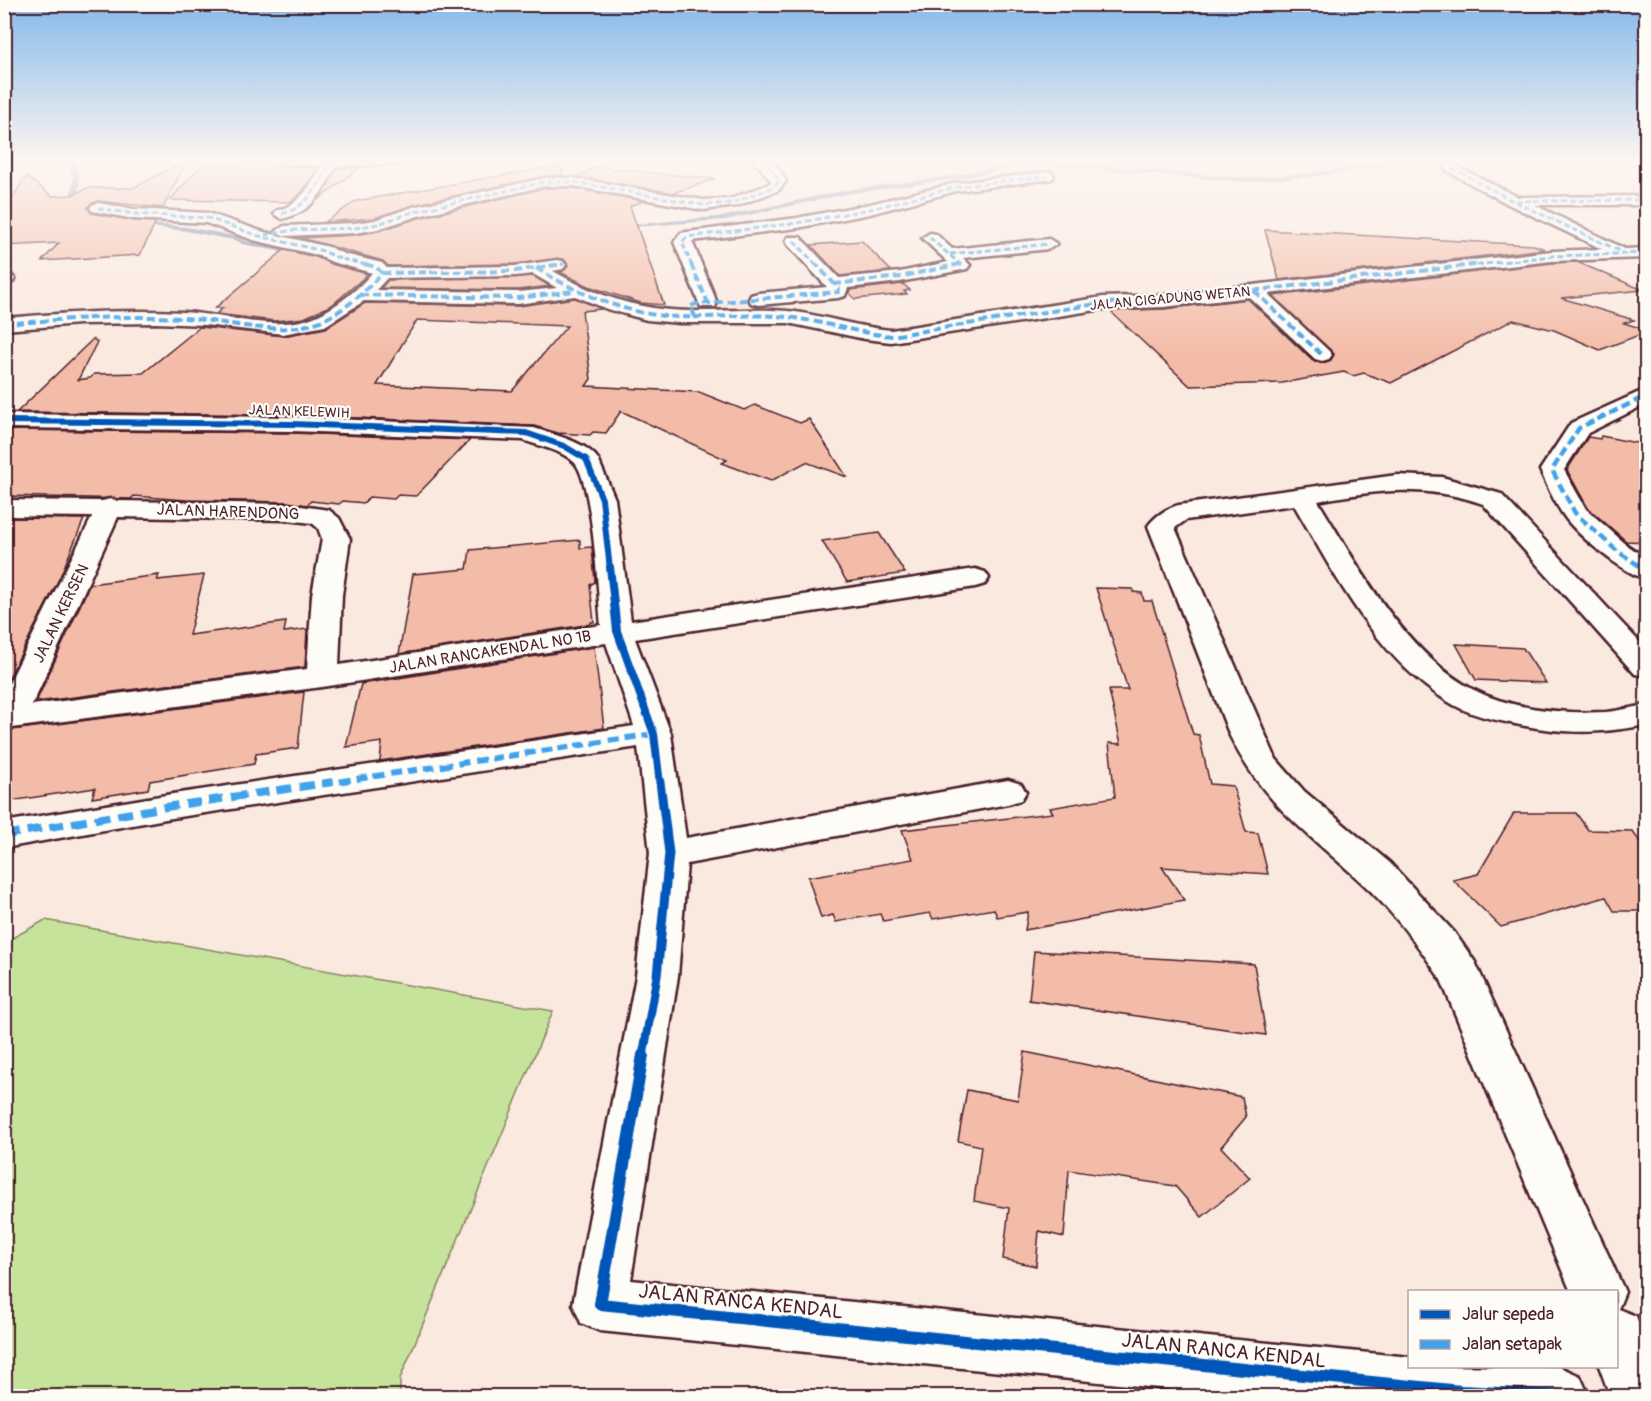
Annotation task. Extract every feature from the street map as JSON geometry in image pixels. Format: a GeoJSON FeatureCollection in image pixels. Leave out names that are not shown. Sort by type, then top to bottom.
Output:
{"type":"FeatureCollection","features":[{"type":"Feature","properties":{"kind":"street"},"geometry":{"type":"LineString","coordinates":[[229,225],[259,236],[323,251],[376,267],[382,272],[488,272],[564,264]]}},
{"type":"Feature","properties":{"kind":"street"},"geometry":{"type":"LineString","coordinates":[[259,236],[295,230],[370,225]]}},
{"type":"Feature","properties":{"kind":"street"},"geometry":{"type":"LineString","coordinates":[[702,310],[682,242],[687,237],[778,225]]}},
{"type":"Feature","properties":{"kind":"street"},"geometry":{"type":"LineString","coordinates":[[1565,225],[1624,253]]}},
{"type":"Feature","properties":{"kind":"street"},"geometry":{"type":"LineString","coordinates":[[834,284],[900,277],[961,266],[930,238]]}},
{"type":"Feature","properties":{"kind":"street"},"geometry":{"type":"LineString","coordinates":[[536,268],[574,291],[647,314],[702,310],[838,292],[834,284],[794,241]]}},
{"type":"Feature","properties":{"kind":"street"},"geometry":{"type":"LineString","coordinates":[[950,254],[1049,244]]}},
{"type":"Feature","properties":{"kind":"street","name":"JALAN CIGADUNG WETAN"},"geometry":{"type":"LineString","coordinates":[[702,310],[783,317],[811,321],[871,336],[891,336],[1103,303],[1164,301],[1551,256],[1647,253]]}},
{"type":"Feature","properties":{"kind":"street"},"geometry":{"type":"LineString","coordinates":[[4,324],[58,319],[205,319],[265,328],[290,328],[322,321],[360,295],[382,272]]}},
{"type":"Feature","properties":{"kind":"street"},"geometry":{"type":"LineString","coordinates":[[360,295],[518,298],[574,291]]}},
{"type":"Feature","properties":{"kind":"street"},"geometry":{"type":"LineString","coordinates":[[1254,291],[1322,355]]}},
{"type":"Feature","properties":{"kind":"street"},"geometry":{"type":"LineString","coordinates":[[1647,396],[1579,428],[1552,470],[1575,513],[1617,551],[1647,570]]}},
{"type":"Feature","properties":{"kind":"street","name":"JALAN KELEWIH"},"geometry":{"type":"LineString","coordinates":[[4,421],[292,424],[526,433],[564,446],[586,459]]}},
{"type":"Feature","properties":{"kind":"street","name":"JALAN RANCA KENDAL"},"geometry":{"type":"LineString","coordinates":[[586,459],[602,499],[617,631],[654,734],[669,853],[657,976],[600,1304],[1461,1391],[1560,1396]]}},
{"type":"Feature","properties":{"kind":"street"},"geometry":{"type":"LineString","coordinates":[[1598,1290],[1460,974],[1439,943],[1376,873],[1291,800],[1261,764],[1247,736],[1161,526],[1179,513],[1356,486],[1412,481],[1449,484],[1492,499],[1647,667]]}},
{"type":"Feature","properties":{"kind":"street"},"geometry":{"type":"LineString","coordinates":[[1302,496],[1374,613],[1427,672],[1460,696],[1519,716],[1606,722],[1647,715]]}},
{"type":"Feature","properties":{"kind":"street","name":"JALAN HARENDONG"},"geometry":{"type":"LineString","coordinates":[[4,508],[110,507],[287,512],[320,516],[330,524],[336,539],[327,595],[322,677]]}},
{"type":"Feature","properties":{"kind":"street","name":"JALAN KERSEN"},"geometry":{"type":"LineString","coordinates":[[7,718],[110,507]]}},
{"type":"Feature","properties":{"kind":"street","name":"JALAN RANCAKENDAL NO 1B"},"geometry":{"type":"LineString","coordinates":[[7,718],[322,677],[975,578]]}},
{"type":"Feature","properties":{"kind":"street"},"geometry":{"type":"LineString","coordinates":[[4,835],[177,805],[654,734]]}},
{"type":"Feature","properties":{"kind":"street"},"geometry":{"type":"LineString","coordinates":[[669,853],[1008,792]]}},
{"type":"Feature","properties":{"kind":"street"},"geometry":{"type":"LineString","coordinates":[[1618,1339],[1640,1396]]}},
{"type":"Feature","properties":{"kind":"green space"},"geometry":{"type":"Polygon","coordinates":[[[45,920],[553,1011],[400,1379],[400,1396],[5,1396],[5,942],[45,920]]]}},
{"type":"Feature","properties":{"kind":"building"},"geometry":{"type":"Polygon","coordinates":[[[4,225],[154,225],[140,255],[42,261],[59,243],[4,246],[4,225]]]}},
{"type":"Feature","properties":{"kind":"building"},"geometry":{"type":"Polygon","coordinates":[[[396,225],[637,225],[664,305],[641,303],[588,286],[560,272],[568,265],[563,259],[515,264],[388,266],[383,261],[301,238],[355,235],[396,225]]]}},
{"type":"Feature","properties":{"kind":"building"},"geometry":{"type":"Polygon","coordinates":[[[1265,230],[1534,245],[1545,249],[1279,280],[1265,230]]]}},
{"type":"Feature","properties":{"kind":"building"},"geometry":{"type":"Polygon","coordinates":[[[862,241],[891,271],[840,276],[811,245],[862,241]]]}},
{"type":"Feature","properties":{"kind":"building"},"geometry":{"type":"Polygon","coordinates":[[[284,250],[316,257],[331,264],[368,274],[332,305],[304,318],[275,321],[216,314],[223,308],[215,308],[284,250]]]}},
{"type":"Feature","properties":{"kind":"building"},"geometry":{"type":"Polygon","coordinates":[[[1577,262],[1643,290],[1561,298],[1634,320],[1624,323],[1647,330],[1647,332],[1600,350],[1554,330],[1513,320],[1391,383],[1364,373],[1353,376],[1344,372],[1282,383],[1190,386],[1110,311],[1164,309],[1248,299],[1313,361],[1323,363],[1331,360],[1334,354],[1273,296],[1577,262]]]}},
{"type":"Feature","properties":{"kind":"building"},"geometry":{"type":"Polygon","coordinates":[[[533,276],[550,286],[518,290],[381,288],[388,280],[533,276]]]}},
{"type":"Feature","properties":{"kind":"building"},"geometry":{"type":"Polygon","coordinates":[[[903,284],[910,290],[904,291],[907,294],[855,299],[849,293],[850,290],[903,284]]]}},
{"type":"Feature","properties":{"kind":"building"},"geometry":{"type":"Polygon","coordinates":[[[575,298],[602,309],[582,311],[591,379],[586,386],[699,392],[744,410],[755,405],[800,423],[809,419],[847,477],[806,462],[771,481],[722,463],[727,460],[621,411],[606,433],[593,432],[590,435],[558,433],[534,426],[292,415],[17,412],[93,339],[97,342],[78,380],[90,378],[94,374],[143,373],[200,327],[283,336],[326,328],[365,303],[518,306],[575,298]],[[417,320],[377,385],[512,391],[567,326],[417,320]]]}},
{"type":"Feature","properties":{"kind":"building"},"geometry":{"type":"Polygon","coordinates":[[[4,430],[292,433],[470,440],[416,496],[398,495],[394,499],[369,497],[364,503],[343,501],[339,504],[311,501],[307,505],[287,502],[186,500],[134,496],[131,499],[4,496],[4,430]]]}},
{"type":"Feature","properties":{"kind":"building"},"geometry":{"type":"Polygon","coordinates":[[[1601,436],[1647,445],[1647,542],[1626,541],[1588,508],[1567,470],[1588,437],[1600,439],[1601,436]]]}},
{"type":"Feature","properties":{"kind":"building"},"geometry":{"type":"Polygon","coordinates":[[[6,518],[84,519],[60,577],[4,687],[6,518]]]}},
{"type":"Feature","properties":{"kind":"building"},"geometry":{"type":"Polygon","coordinates":[[[879,533],[905,573],[847,582],[822,541],[879,533]]]}},
{"type":"Feature","properties":{"kind":"building"},"geometry":{"type":"Polygon","coordinates":[[[580,540],[580,548],[592,547],[595,582],[590,585],[594,622],[591,624],[399,654],[413,574],[467,569],[470,550],[580,540]]]}},
{"type":"Feature","properties":{"kind":"building"},"geometry":{"type":"Polygon","coordinates":[[[159,575],[157,580],[204,575],[189,635],[286,622],[284,632],[307,629],[305,667],[36,702],[90,584],[159,575]]]}},
{"type":"Feature","properties":{"kind":"building"},"geometry":{"type":"Polygon","coordinates":[[[1096,588],[1133,589],[1133,592],[1142,593],[1144,601],[1152,601],[1193,734],[1199,735],[1210,784],[1233,786],[1246,832],[1258,833],[1268,874],[1162,867],[1184,900],[1025,930],[1028,912],[997,917],[994,909],[933,919],[930,913],[883,921],[880,914],[836,922],[833,915],[821,918],[808,877],[913,859],[902,830],[1053,813],[1050,808],[1115,797],[1109,743],[1121,744],[1109,690],[1128,690],[1096,588]]]}},
{"type":"Feature","properties":{"kind":"building"},"geometry":{"type":"Polygon","coordinates":[[[1456,644],[1523,648],[1546,683],[1476,680],[1456,644]]]}},
{"type":"Feature","properties":{"kind":"building"},"geometry":{"type":"Polygon","coordinates":[[[594,647],[604,728],[380,761],[382,742],[346,747],[361,684],[594,647]]]}},
{"type":"Feature","properties":{"kind":"building"},"geometry":{"type":"Polygon","coordinates":[[[304,692],[298,748],[256,754],[254,764],[150,781],[148,789],[92,798],[95,788],[4,802],[4,731],[304,692]]]}},
{"type":"Feature","properties":{"kind":"building"},"geometry":{"type":"Polygon","coordinates":[[[1514,813],[1576,813],[1588,830],[1632,831],[1647,851],[1647,911],[1614,911],[1606,897],[1501,927],[1453,880],[1478,874],[1514,813]]]}},
{"type":"Feature","properties":{"kind":"building"},"geometry":{"type":"Polygon","coordinates":[[[1034,951],[1254,964],[1266,1035],[1029,1000],[1034,951]]]}},
{"type":"Feature","properties":{"kind":"building"},"geometry":{"type":"Polygon","coordinates":[[[1025,1052],[1242,1097],[1246,1117],[1221,1147],[1250,1178],[1202,1217],[1175,1186],[1069,1170],[1064,1237],[1039,1231],[1036,1266],[1003,1259],[1009,1208],[974,1201],[981,1146],[958,1141],[967,1090],[1018,1100],[1025,1052]]]}},
{"type":"Feature","properties":{"kind":"waterway"},"geometry":{"type":"LineString","coordinates":[[149,225],[186,229],[240,239],[244,243],[280,249],[301,261],[315,263],[400,262]]}},
{"type":"Feature","properties":{"kind":"waterway"},"geometry":{"type":"LineString","coordinates":[[620,226],[628,225]]}},
{"type":"Feature","properties":{"kind":"marked path"},"geometry":{"type":"LineString","coordinates":[[4,324],[79,318],[156,317],[205,319],[270,328],[296,327],[318,322],[338,311],[382,273],[376,267],[338,258],[323,251],[259,236],[229,225]]}},
{"type":"Feature","properties":{"kind":"marked path"},"geometry":{"type":"LineString","coordinates":[[265,235],[295,230],[370,225]]}},
{"type":"Feature","properties":{"kind":"marked path"},"geometry":{"type":"LineString","coordinates":[[708,303],[682,242],[687,237],[778,225]]}},
{"type":"Feature","properties":{"kind":"marked path"},"geometry":{"type":"LineString","coordinates":[[1565,225],[1622,252]]}},
{"type":"Feature","properties":{"kind":"marked path"},"geometry":{"type":"LineString","coordinates":[[834,284],[900,277],[961,265],[930,238]]}},
{"type":"Feature","properties":{"kind":"marked path"},"geometry":{"type":"LineString","coordinates":[[695,317],[691,306],[696,304],[838,292],[839,289],[794,241]]}},
{"type":"Feature","properties":{"kind":"marked path"},"geometry":{"type":"LineString","coordinates":[[950,254],[1049,244]]}},
{"type":"Feature","properties":{"kind":"marked path"},"geometry":{"type":"LineString","coordinates":[[536,268],[597,300],[647,314],[679,317],[788,317],[891,336],[1103,303],[1164,301],[1552,256],[1646,253]]}},
{"type":"Feature","properties":{"kind":"marked path"},"geometry":{"type":"LineString","coordinates":[[382,273],[515,271],[564,264]]}},
{"type":"Feature","properties":{"kind":"marked path"},"geometry":{"type":"LineString","coordinates":[[360,295],[518,298],[574,291]]}},
{"type":"Feature","properties":{"kind":"marked path"},"geometry":{"type":"LineString","coordinates":[[1254,291],[1322,355]]}},
{"type":"Feature","properties":{"kind":"marked path"},"geometry":{"type":"LineString","coordinates":[[1646,396],[1579,428],[1552,470],[1575,513],[1617,551],[1646,570]]}},
{"type":"Feature","properties":{"kind":"marked path"},"geometry":{"type":"LineString","coordinates":[[4,835],[166,807],[654,734]]}},
{"type":"Feature","properties":{"kind":"cycle path"},"geometry":{"type":"LineString","coordinates":[[4,421],[292,424],[526,433],[564,446],[586,459],[602,499],[617,631],[654,734],[669,853],[657,976],[600,1304],[1461,1391],[1560,1396]]}}]}
